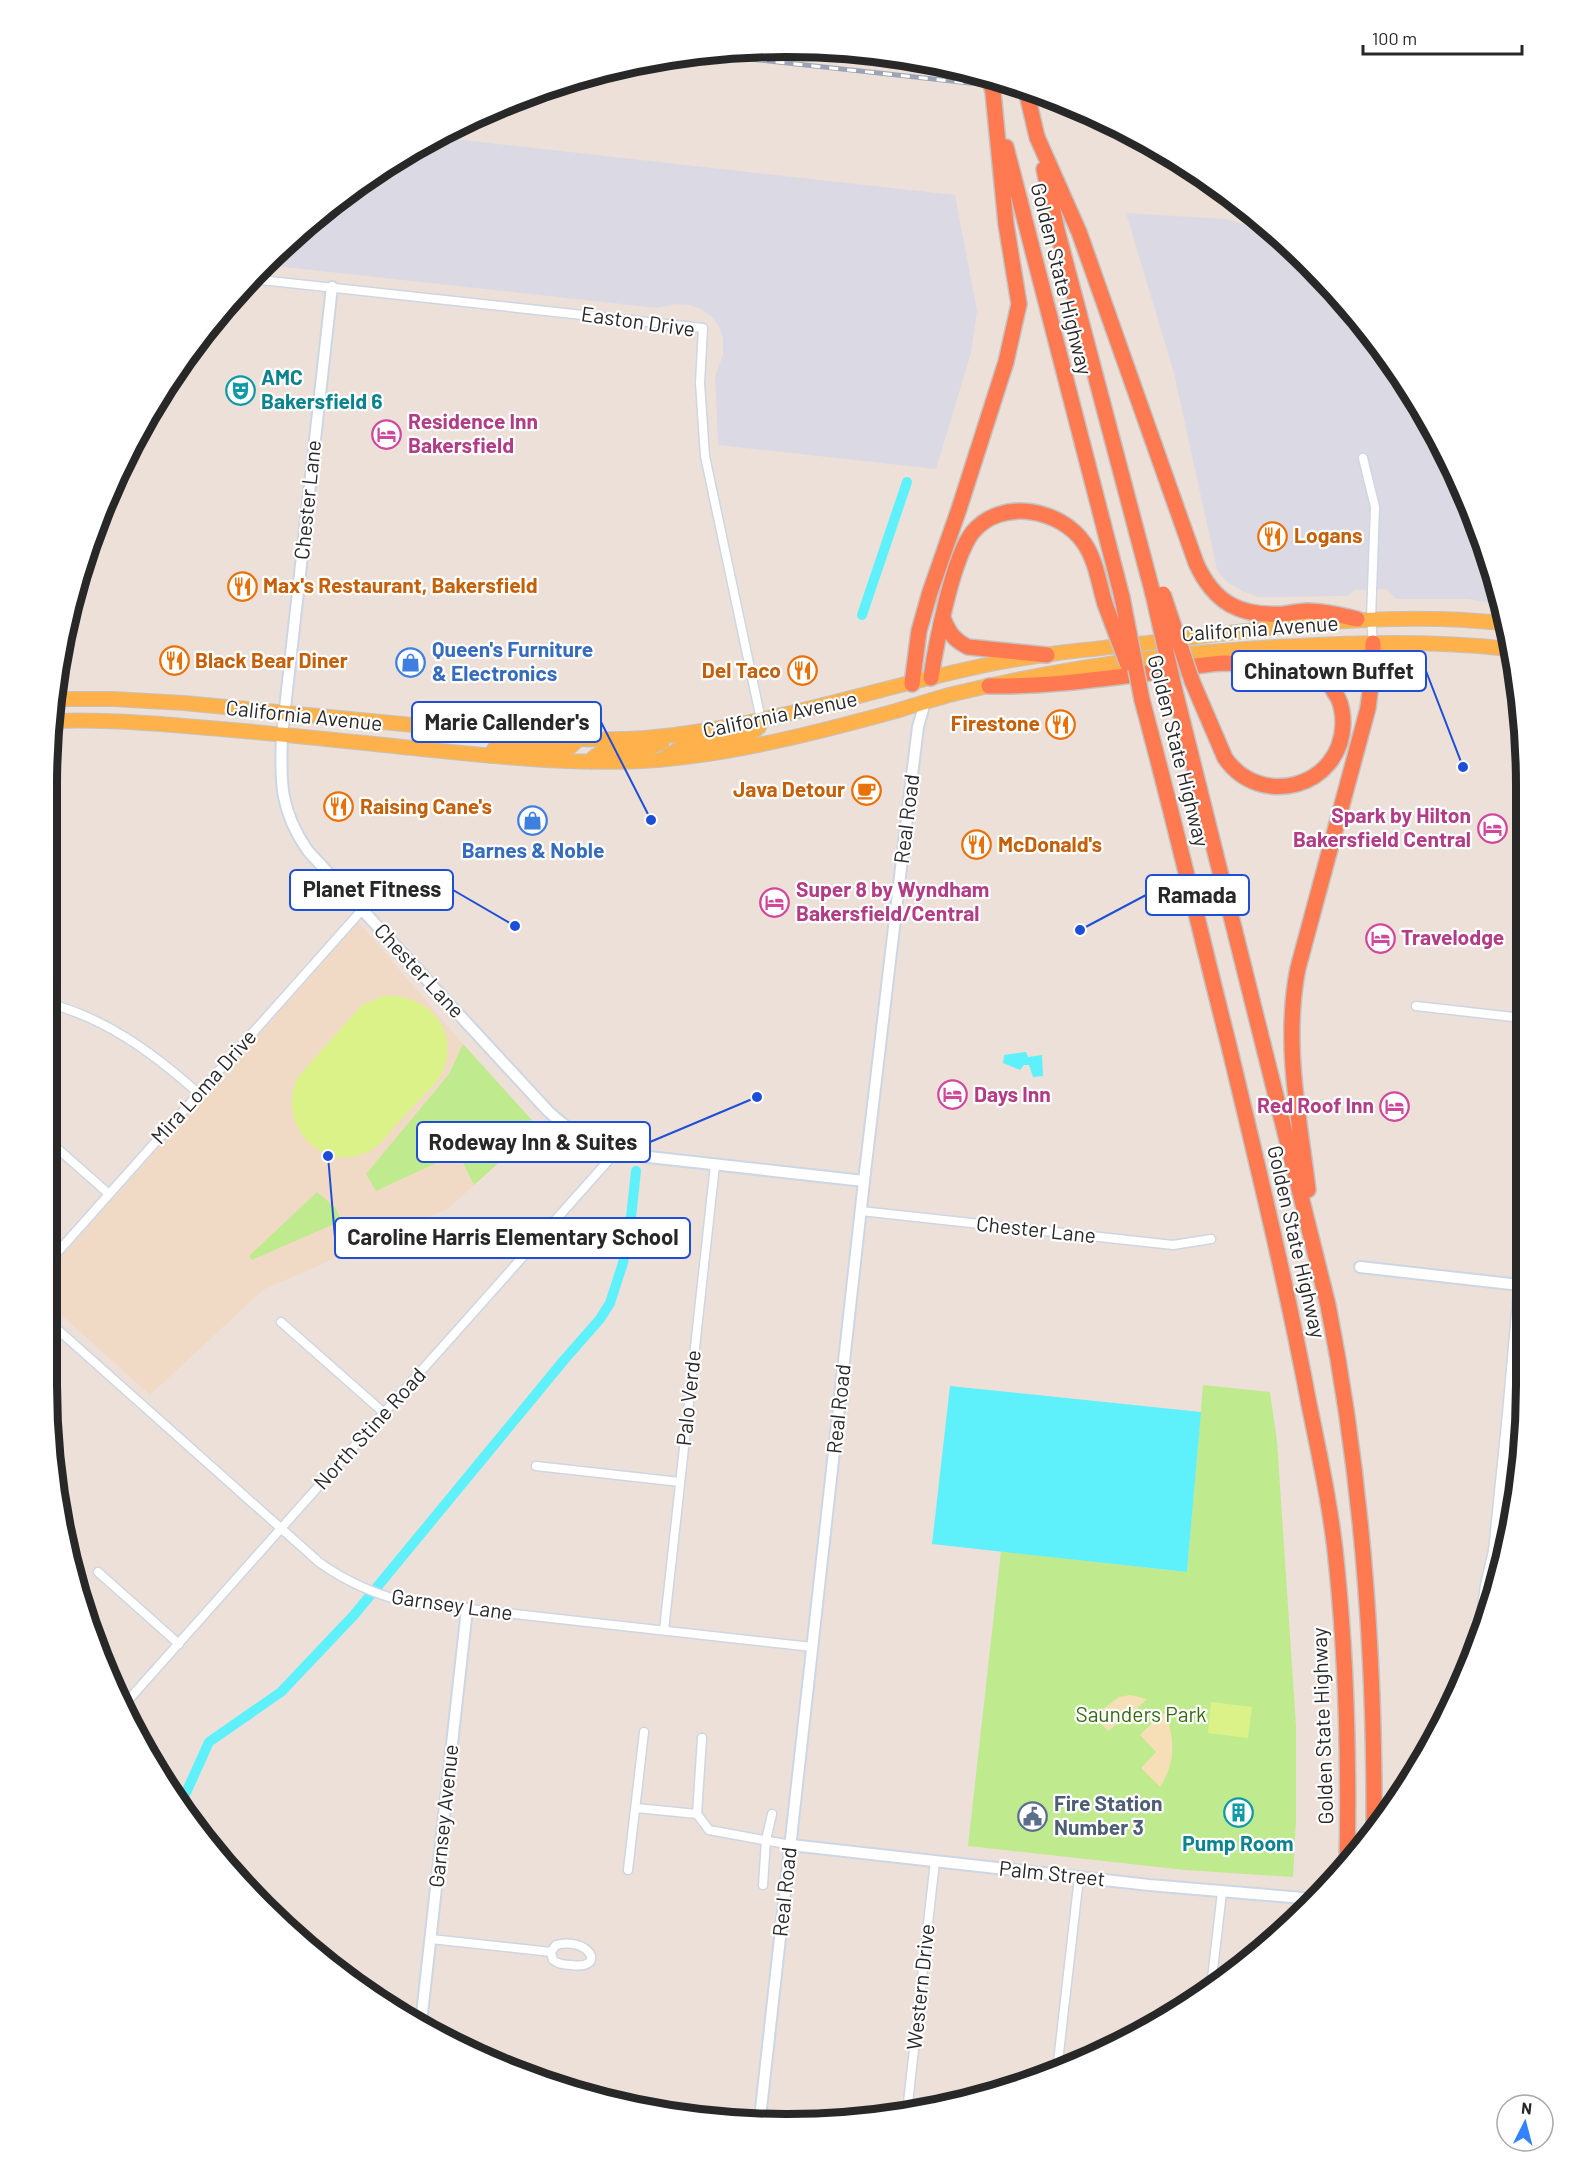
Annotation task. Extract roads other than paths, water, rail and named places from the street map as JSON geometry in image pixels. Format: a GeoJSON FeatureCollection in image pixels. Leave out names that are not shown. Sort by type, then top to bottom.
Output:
{"type":"FeatureCollection","features":[{"type":"Feature","properties":{"kind":"highway"},"geometry":{"type":"LineString","coordinates":[[912,684],[919,631],[930,592],[999,385],[1015,329],[1018,304],[1006,224],[991,87]]}},
{"type":"Feature","properties":{"kind":"highway","name":"Golden State Highway"},"geometry":{"type":"LineString","coordinates":[[992,87],[1122,597],[1142,700],[1163,776],[1272,1221],[1295,1331],[1326,1493],[1337,1566],[1344,1649],[1347,1851]]}},
{"type":"Feature","properties":{"kind":"highway","name":"Golden State Highway"},"geometry":{"type":"LineString","coordinates":[[1028,99],[1057,230],[1137,527],[1158,594],[1174,687],[1317,1259],[1342,1374],[1352,1447],[1370,1650],[1374,1715],[1374,1816]]}},
{"type":"Feature","properties":{"kind":"highway"},"geometry":{"type":"LineString","coordinates":[[1037,137],[1079,232],[1196,563],[1209,588],[1222,600],[1250,612],[1267,614],[1324,611],[1364,619]]}},
{"type":"Feature","properties":{"kind":"highway"},"geometry":{"type":"LineString","coordinates":[[932,678],[943,618],[956,568],[973,532],[997,516],[1023,511],[1050,516],[1076,532],[1091,556],[1105,604],[1142,700]]}},
{"type":"Feature","properties":{"kind":"highway"},"geometry":{"type":"LineString","coordinates":[[989,686],[1067,683],[1226,663],[1256,667],[1300,665],[1326,678],[1341,704],[1343,720],[1341,745],[1326,767],[1304,782],[1286,786],[1267,786],[1256,783],[1232,768],[1219,748],[1192,681],[1158,594]]}},
{"type":"Feature","properties":{"kind":"highway"},"geometry":{"type":"LineString","coordinates":[[943,618],[950,634],[957,641],[969,647],[1047,655]]}},
{"type":"Feature","properties":{"kind":"highway"},"geometry":{"type":"LineString","coordinates":[[1317,1259],[1292,1064],[1291,1013],[1298,968],[1368,708],[1373,643]]}},
{"type":"Feature","properties":{"kind":"main road","name":"California Avenue"},"geometry":{"type":"LineString","coordinates":[[62,699],[148,700],[578,740],[668,736],[761,720],[990,664],[1047,655],[1313,622],[1442,618],[1497,623]]}},
{"type":"Feature","properties":{"kind":"main road","name":"California Avenue"},"geometry":{"type":"LineString","coordinates":[[60,721],[141,722],[490,756],[592,762],[661,759],[760,744],[989,686],[1133,660],[1259,648],[1333,644],[1428,643],[1503,649]]}},
{"type":"Feature","properties":{"kind":"main road"},"geometry":{"type":"LineString","coordinates":[[1226,663],[1308,653],[1333,644]]}},
{"type":"Feature","properties":{"kind":"main road"},"geometry":{"type":"LineString","coordinates":[[925,702],[932,678]]}},
{"type":"Feature","properties":{"kind":"main road"},"geometry":{"type":"LineString","coordinates":[[912,684],[925,702]]}},
{"type":"Feature","properties":{"kind":"main road"},"geometry":{"type":"LineString","coordinates":[[661,759],[685,746],[752,733],[761,720]]}},
{"type":"Feature","properties":{"kind":"main road"},"geometry":{"type":"LineString","coordinates":[[592,762],[593,758],[601,752],[656,746],[668,736]]}},
{"type":"Feature","properties":{"kind":"main road"},"geometry":{"type":"LineString","coordinates":[[490,756],[496,746],[562,748],[570,747],[578,740]]}},
{"type":"Feature","properties":{"kind":"main road"},"geometry":{"type":"LineString","coordinates":[[1494,1561],[1516,1348]]}},
{"type":"Feature","properties":{"kind":"street","name":"Easton Drive"},"geometry":{"type":"LineString","coordinates":[[262,280],[704,328],[700,383],[705,456],[761,720]]}},
{"type":"Feature","properties":{"kind":"street","name":"Chester Lane"},"geometry":{"type":"LineString","coordinates":[[332,287],[282,735],[281,783],[290,820],[308,850],[362,910],[554,1117],[579,1136],[616,1152],[864,1181]]}},
{"type":"Feature","properties":{"kind":"street"},"geometry":{"type":"LineString","coordinates":[[1363,458],[1376,507],[1364,619],[1373,643]]}},
{"type":"Feature","properties":{"kind":"street","name":"Real Road"},"geometry":{"type":"LineString","coordinates":[[761,2113],[864,1181],[918,727],[925,702]]}},
{"type":"Feature","properties":{"kind":"street","name":"Mira Loma Drive"},"geometry":{"type":"LineString","coordinates":[[57,1252],[362,910]]}},
{"type":"Feature","properties":{"kind":"street"},"geometry":{"type":"LineString","coordinates":[[1416,1006],[1516,1017]]}},
{"type":"Feature","properties":{"kind":"street"},"geometry":{"type":"LineString","coordinates":[[57,1007],[123,1035],[164,1063],[198,1093]]}},
{"type":"Feature","properties":{"kind":"street"},"geometry":{"type":"LineString","coordinates":[[58,1149],[109,1194]]}},
{"type":"Feature","properties":{"kind":"street","name":"North Stine Road"},"geometry":{"type":"LineString","coordinates":[[129,1700],[616,1152]]}},
{"type":"Feature","properties":{"kind":"street","name":"Palo Verde"},"geometry":{"type":"LineString","coordinates":[[664,1630],[715,1165]]}},
{"type":"Feature","properties":{"kind":"street","name":"Chester Lane"},"geometry":{"type":"LineString","coordinates":[[861,1210],[1173,1245],[1211,1239]]}},
{"type":"Feature","properties":{"kind":"street"},"geometry":{"type":"LineString","coordinates":[[1360,1267],[1516,1284]]}},
{"type":"Feature","properties":{"kind":"street"},"geometry":{"type":"LineString","coordinates":[[281,1322],[384,1413]]}},
{"type":"Feature","properties":{"kind":"street","name":"Garnsey Lane"},"geometry":{"type":"LineString","coordinates":[[57,1330],[320,1563],[361,1588],[406,1602],[813,1647]]}},
{"type":"Feature","properties":{"kind":"street"},"geometry":{"type":"LineString","coordinates":[[536,1466],[680,1482]]}},
{"type":"Feature","properties":{"kind":"street"},"geometry":{"type":"LineString","coordinates":[[98,1572],[178,1644]]}},
{"type":"Feature","properties":{"kind":"street","name":"Garnsey Avenue"},"geometry":{"type":"LineString","coordinates":[[422,2016],[467,1609]]}},
{"type":"Feature","properties":{"kind":"street"},"geometry":{"type":"LineString","coordinates":[[628,1870],[644,1732]]}},
{"type":"Feature","properties":{"kind":"street"},"geometry":{"type":"LineString","coordinates":[[702,1738],[697,1814],[709,1830],[791,1845]]}},
{"type":"Feature","properties":{"kind":"street"},"geometry":{"type":"LineString","coordinates":[[636,1808],[697,1814]]}},
{"type":"Feature","properties":{"kind":"street"},"geometry":{"type":"LineString","coordinates":[[763,1885],[766,1840],[772,1814]]}},
{"type":"Feature","properties":{"kind":"street","name":"Palm Street"},"geometry":{"type":"LineString","coordinates":[[791,1845],[1221,1892],[1304,1898]]}},
{"type":"Feature","properties":{"kind":"street","name":"Western Drive"},"geometry":{"type":"LineString","coordinates":[[908,2104],[935,1861]]}},
{"type":"Feature","properties":{"kind":"street"},"geometry":{"type":"LineString","coordinates":[[1058,2061],[1078,1877]]}},
{"type":"Feature","properties":{"kind":"street"},"geometry":{"type":"LineString","coordinates":[[1212,1977],[1221,1892]]}},
{"type":"Feature","properties":{"kind":"street"},"geometry":{"type":"LineString","coordinates":[[431,1939],[551,1952]]}},
{"type":"Feature","properties":{"kind":"water"},"geometry":{"type":"Polygon","coordinates":[[[1026,1052],[1028,1057],[1042,1055],[1043,1076],[1033,1077],[1029,1065],[1024,1065],[1020,1070],[1003,1063],[1004,1055],[1026,1052]]]}},
{"type":"Feature","properties":{"kind":"water"},"geometry":{"type":"Polygon","coordinates":[[[950,1386],[1201,1412],[1187,1572],[932,1544],[950,1386]]]}},
{"type":"Feature","properties":{"kind":"waterway"},"geometry":{"type":"LineString","coordinates":[[862,615],[907,482]]}},
{"type":"Feature","properties":{"kind":"waterway"},"geometry":{"type":"LineString","coordinates":[[184,1796],[209,1742],[281,1692],[354,1615],[600,1319],[610,1303],[623,1263],[636,1171]]}},
{"type":"Feature","properties":{"kind":"railway"},"geometry":{"type":"LineString","coordinates":[[747,59],[983,85]]}},
{"type":"Feature","properties":{"kind":"place","name":"AMC Bakersfield 6"},"geometry":{"type":"Point","coordinates":[240,390]}},
{"type":"Feature","properties":{"kind":"place","name":"Residence Inn Bakersfield"},"geometry":{"type":"Point","coordinates":[387,434]}},
{"type":"Feature","properties":{"kind":"place","name":"Logans"},"geometry":{"type":"Point","coordinates":[1273,536]}},
{"type":"Feature","properties":{"kind":"place","name":"Max's Restaurant, Bakersfield"},"geometry":{"type":"Point","coordinates":[242,586]}},
{"type":"Feature","properties":{"kind":"place","name":"Black Bear Diner"},"geometry":{"type":"Point","coordinates":[174,661]}},
{"type":"Feature","properties":{"kind":"place","name":"Queen's Furniture & Electronics"},"geometry":{"type":"Point","coordinates":[411,662]}},
{"type":"Feature","properties":{"kind":"place","name":"Del Taco"},"geometry":{"type":"Point","coordinates":[802,671]}},
{"type":"Feature","properties":{"kind":"place","name":"Firestone"},"geometry":{"type":"Point","coordinates":[1061,724]}},
{"type":"Feature","properties":{"kind":"place","name":"Chinatown Buffet"},"geometry":{"type":"Point","coordinates":[1463,767]}},
{"type":"Feature","properties":{"kind":"place","name":"Java Detour"},"geometry":{"type":"Point","coordinates":[866,790]}},
{"type":"Feature","properties":{"kind":"place","name":"Raising Cane's"},"geometry":{"type":"Point","coordinates":[339,807]}},
{"type":"Feature","properties":{"kind":"place","name":"Barnes & Noble"},"geometry":{"type":"Point","coordinates":[533,820]}},
{"type":"Feature","properties":{"kind":"place","name":"Marie Callender's"},"geometry":{"type":"Point","coordinates":[651,820]}},
{"type":"Feature","properties":{"kind":"place","name":"Spark by Hilton Bakersfield Central"},"geometry":{"type":"Point","coordinates":[1492,828]}},
{"type":"Feature","properties":{"kind":"place","name":"McDonald's"},"geometry":{"type":"Point","coordinates":[977,845]}},
{"type":"Feature","properties":{"kind":"place","name":"Super 8 by Wyndham Bakersfield/Central"},"geometry":{"type":"Point","coordinates":[775,902]}},
{"type":"Feature","properties":{"kind":"place","name":"Planet Fitness"},"geometry":{"type":"Point","coordinates":[515,926]}},
{"type":"Feature","properties":{"kind":"place","name":"Ramada"},"geometry":{"type":"Point","coordinates":[1080,930]}},
{"type":"Feature","properties":{"kind":"place","name":"Travelodge"},"geometry":{"type":"Point","coordinates":[1380,938]}},
{"type":"Feature","properties":{"kind":"place","name":"Days Inn"},"geometry":{"type":"Point","coordinates":[953,1095]}},
{"type":"Feature","properties":{"kind":"place","name":"Rodeway Inn & Suites"},"geometry":{"type":"Point","coordinates":[757,1097]}},
{"type":"Feature","properties":{"kind":"place","name":"Red Roof Inn"},"geometry":{"type":"Point","coordinates":[1395,1106]}},
{"type":"Feature","properties":{"kind":"place","name":"Caroline Harris Elementary School"},"geometry":{"type":"Point","coordinates":[328,1156]}},
{"type":"Feature","properties":{"kind":"place","name":"Pump Room"},"geometry":{"type":"Point","coordinates":[1238,1813]}},
{"type":"Feature","properties":{"kind":"place","name":"Fire Station Number 3"},"geometry":{"type":"Point","coordinates":[1033,1816]}},
{"type":"Feature","properties":{"kind":"park label","name":"Saunders Park"},"geometry":{"type":"Point","coordinates":[1141,1715]}}]}
